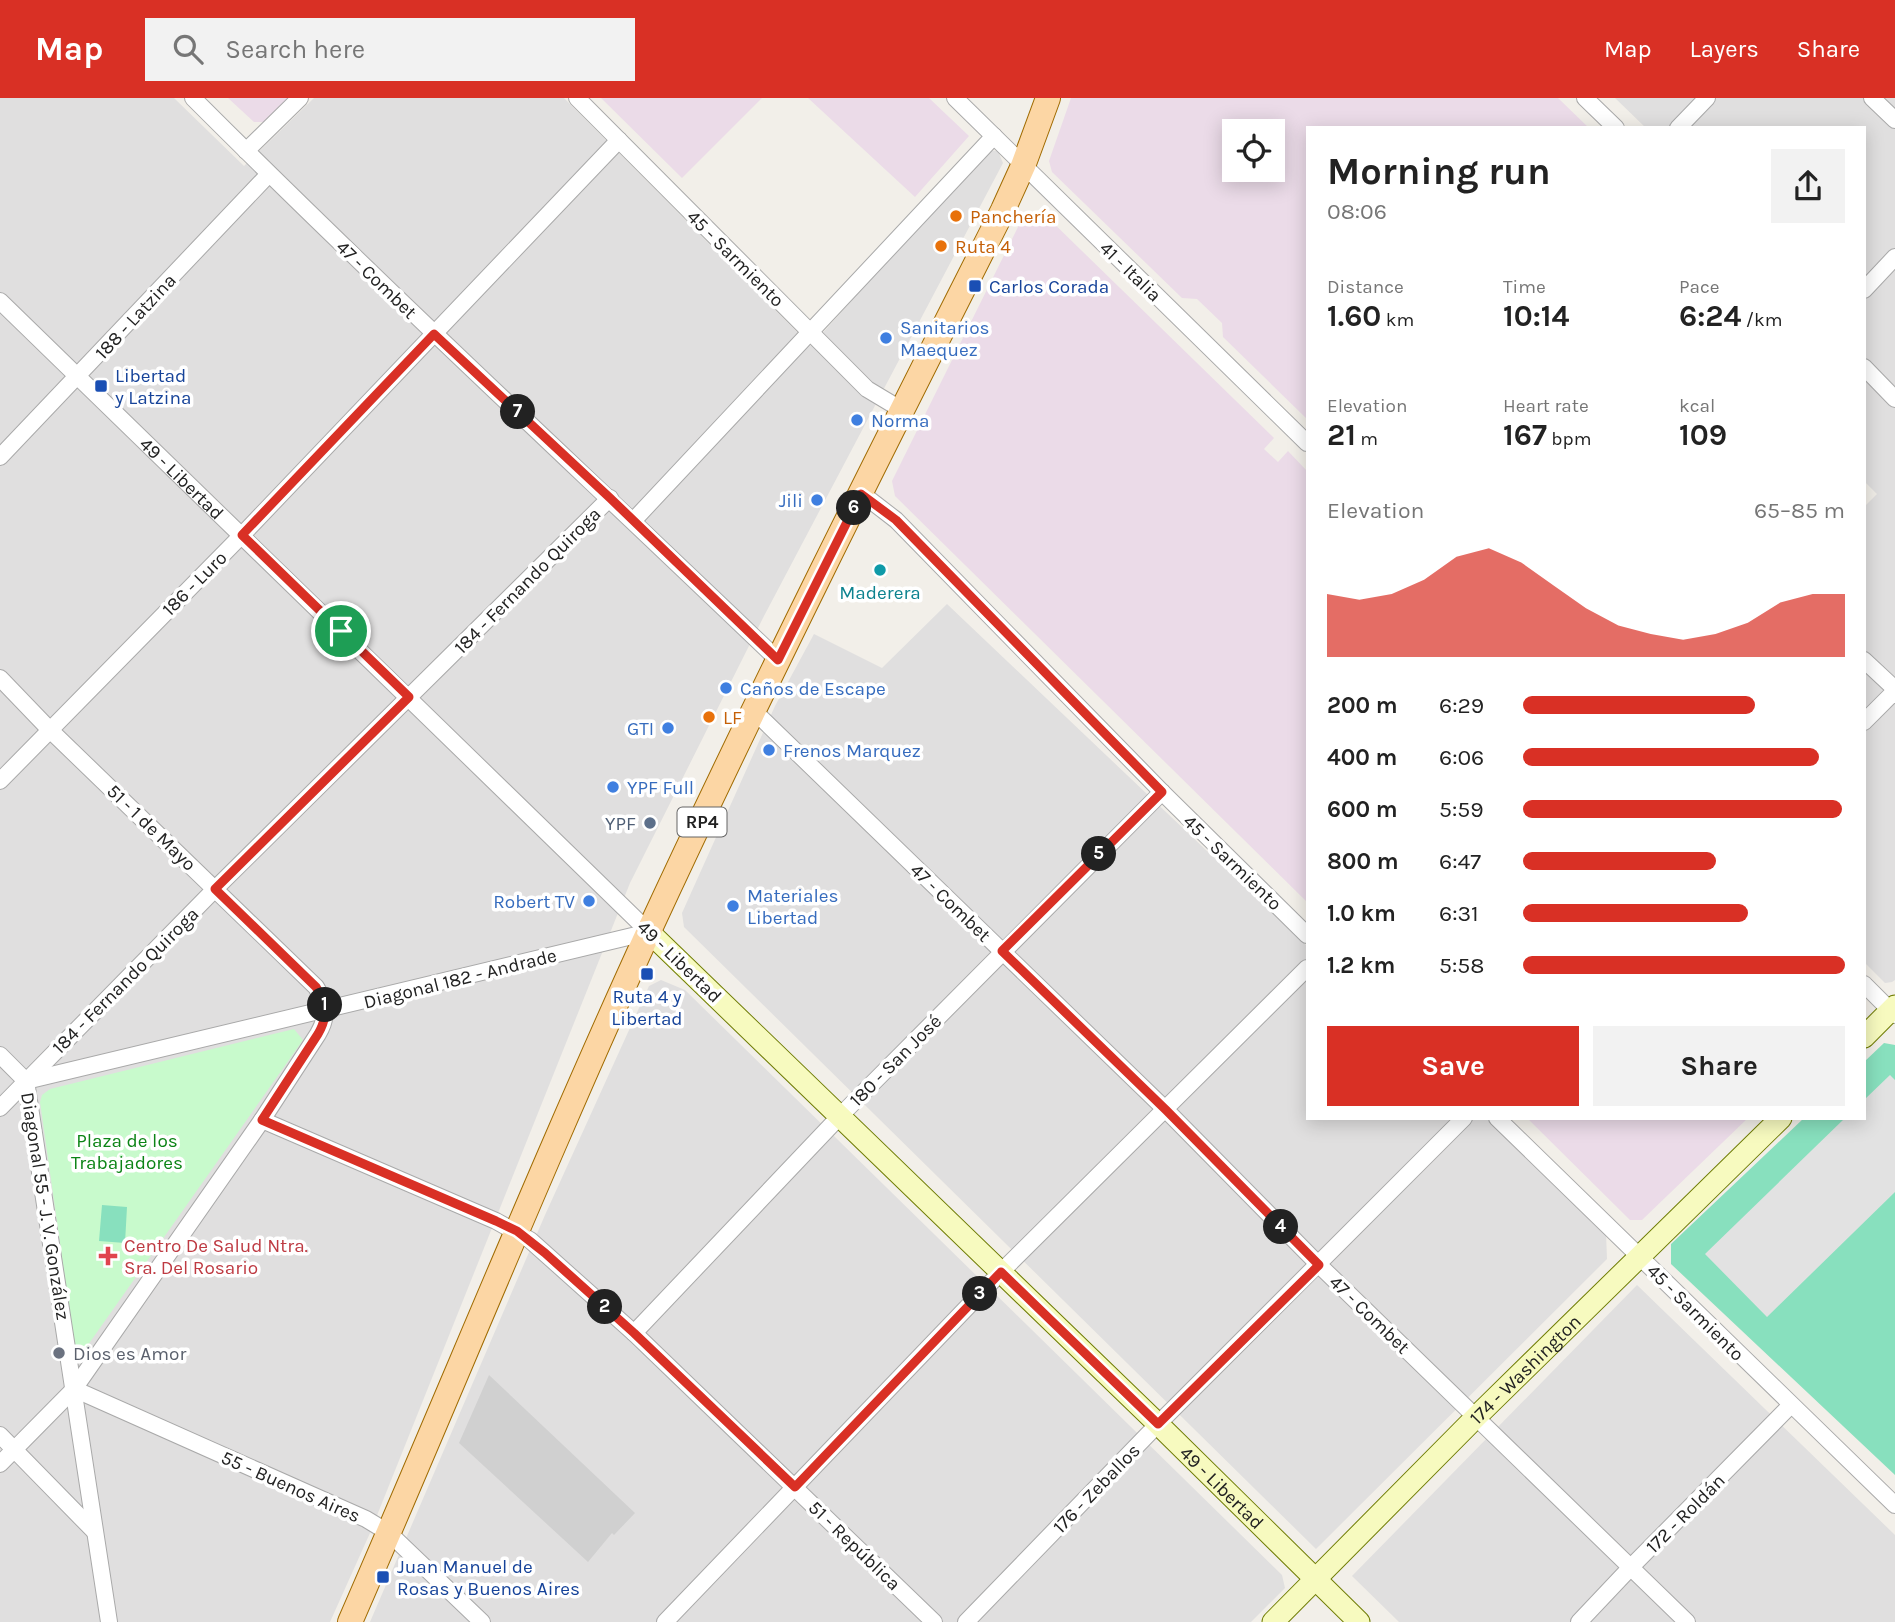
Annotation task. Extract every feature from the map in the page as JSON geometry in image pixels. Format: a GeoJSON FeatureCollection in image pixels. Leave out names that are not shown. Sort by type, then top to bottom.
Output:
{"type":"FeatureCollection","features":[{"type":"Feature","properties":{"kind":"main road","name":"RP4"},"geometry":{"type":"LineString","coordinates":[[350,1622],[517,1231],[649,932],[778,660],[1024,166],[1048,98]]}},
{"type":"Feature","properties":{"kind":"street","name":"47 - Combet"},"geometry":{"type":"LineString","coordinates":[[193,98],[434,334],[778,660]]}},
{"type":"Feature","properties":{"kind":"street"},"geometry":{"type":"LineString","coordinates":[[246,151],[300,98]]}},
{"type":"Feature","properties":{"kind":"street","name":"45 - Sarmiento"},"geometry":{"type":"LineString","coordinates":[[577,98],[867,389],[902,410]]}},
{"type":"Feature","properties":{"kind":"street","name":"41 - Italia"},"geometry":{"type":"LineString","coordinates":[[955,98],[1306,442]]}},
{"type":"Feature","properties":{"kind":"street"},"geometry":{"type":"LineString","coordinates":[[1585,98],[1614,126]]}},
{"type":"Feature","properties":{"kind":"street"},"geometry":{"type":"LineString","coordinates":[[1680,126],[1707,98]]}},
{"type":"Feature","properties":{"kind":"street"},"geometry":{"type":"LineString","coordinates":[[1872,98],[1895,120]]}},
{"type":"Feature","properties":{"kind":"street","name":"184 - Fernando Quiroga"},"geometry":{"type":"LineString","coordinates":[[633,521],[994,136]]}},
{"type":"Feature","properties":{"kind":"street","name":"186 - Luro"},"geometry":{"type":"LineString","coordinates":[[0,781],[242,535],[619,140]]}},
{"type":"Feature","properties":{"kind":"street","name":"188 - Latzina"},"geometry":{"type":"LineString","coordinates":[[0,457],[269,174]]}},
{"type":"Feature","properties":{"kind":"street"},"geometry":{"type":"LineString","coordinates":[[1866,288],[1895,257]]}},
{"type":"Feature","properties":{"kind":"street","name":"49 - Libertad"},"geometry":{"type":"LineString","coordinates":[[0,301],[1359,1622]]}},
{"type":"Feature","properties":{"kind":"street"},"geometry":{"type":"LineString","coordinates":[[1866,369],[1895,399]]}},
{"type":"Feature","properties":{"kind":"street","name":"45 - Sarmiento"},"geometry":{"type":"LineString","coordinates":[[861,494],[896,520],[1162,792],[1306,934]]}},
{"type":"Feature","properties":{"kind":"street","name":"184 - Fernando Quiroga"},"geometry":{"type":"LineString","coordinates":[[0,1108],[215,889],[610,498]]}},
{"type":"Feature","properties":{"kind":"street"},"geometry":{"type":"LineString","coordinates":[[1866,662],[1895,690],[1866,720]]}},
{"type":"Feature","properties":{"kind":"street","name":"51 - 1 de Mayo"},"geometry":{"type":"LineString","coordinates":[[0,678],[50,730],[316,987],[326,1010]]}},
{"type":"Feature","properties":{"kind":"street","name":"47 - Combet"},"geometry":{"type":"LineString","coordinates":[[755,712],[1166,1110],[1319,1265],[1687,1622]]}},
{"type":"Feature","properties":{"kind":"street","name":"180 - San José"},"geometry":{"type":"LineString","coordinates":[[634,1333],[840,1116],[1162,792]]}},
{"type":"Feature","properties":{"kind":"street","name":"Diagonal 182 - Andrade"},"geometry":{"type":"LineString","coordinates":[[26,1081],[649,932]]}},
{"type":"Feature","properties":{"kind":"street"},"geometry":{"type":"LineString","coordinates":[[665,1622],[1001,1272],[1306,969]]}},
{"type":"Feature","properties":{"kind":"street"},"geometry":{"type":"LineString","coordinates":[[1866,986],[1894,1011],[1866,1035]]}},
{"type":"Feature","properties":{"kind":"street"},"geometry":{"type":"LineString","coordinates":[[0,1464],[74,1389],[262,1120],[325,1022],[326,1010]]}},
{"type":"Feature","properties":{"kind":"street"},"geometry":{"type":"LineString","coordinates":[[0,1055],[26,1081]]}},
{"type":"Feature","properties":{"kind":"street","name":"Diagonal 55 - J. V. González"},"geometry":{"type":"LineString","coordinates":[[26,1081],[109,1622]]}},
{"type":"Feature","properties":{"kind":"street","name":"51 - República"},"geometry":{"type":"LineString","coordinates":[[262,1120],[517,1231],[634,1333],[934,1622]]}},
{"type":"Feature","properties":{"kind":"street","name":"176 - Zeballos"},"geometry":{"type":"LineString","coordinates":[[966,1622],[1158,1424],[1462,1120]]}},
{"type":"Feature","properties":{"kind":"street","name":"45 - Sarmiento"},"geometry":{"type":"LineString","coordinates":[[1499,1120],[1895,1505]]}},
{"type":"Feature","properties":{"kind":"street","name":"174 - Washington"},"geometry":{"type":"LineString","coordinates":[[1273,1622],[1477,1416],[1778,1120]]}},
{"type":"Feature","properties":{"kind":"street","name":"55 - Buenos Aires"},"geometry":{"type":"LineString","coordinates":[[74,1389],[366,1519],[389,1533],[482,1622]]}},
{"type":"Feature","properties":{"kind":"street","name":"172 - Roldán"},"geometry":{"type":"LineString","coordinates":[[1579,1622],[1791,1405]]}},
{"type":"Feature","properties":{"kind":"street"},"geometry":{"type":"LineString","coordinates":[[0,1436],[94,1531]]}},
{"type":"Feature","properties":{"kind":"shaded area"},"geometry":{"type":"Polygon","coordinates":[[[0,98],[174,98],[244,166],[314,98],[564,98],[811,346],[986,150],[998,151],[1003,163],[764,616],[630,883],[370,1533],[330,1622],[0,1622],[0,98]]]}},
{"type":"Feature","properties":{"kind":"shaded area"},"geometry":{"type":"Polygon","coordinates":[[[228,98],[290,98],[265,122],[254,122],[228,98]]]}},
{"type":"Feature","properties":{"kind":"shaded area"},"geometry":{"type":"Polygon","coordinates":[[[601,98],[762,98],[682,178],[601,98]]]}},
{"type":"Feature","properties":{"kind":"shaded area"},"geometry":{"type":"Polygon","coordinates":[[[808,98],[929,98],[969,136],[915,197],[808,98]]]}},
{"type":"Feature","properties":{"kind":"shaded area"},"geometry":{"type":"Polygon","coordinates":[[[1071,98],[1558,98],[1587,126],[1306,126],[1306,418],[1223,337],[1222,323],[1197,299],[1182,298],[1052,172],[1049,161],[1071,98]]]}},
{"type":"Feature","properties":{"kind":"shaded area"},"geometry":{"type":"Polygon","coordinates":[[[1615,98],[1895,98],[1895,980],[1892,982],[1885,983],[1866,964],[1866,505],[1877,494],[1866,483],[1866,126],[1644,126],[1615,98]]]}},
{"type":"Feature","properties":{"kind":"shaded area"},"geometry":{"type":"Polygon","coordinates":[[[1042,212],[1274,438],[1264,449],[1278,462],[1288,451],[1306,470],[1306,901],[895,496],[892,481],[1024,215],[1042,212]]]}},
{"type":"Feature","properties":{"kind":"shaded area"},"geometry":{"type":"Polygon","coordinates":[[[947,604],[1306,945],[1306,1120],[1489,1120],[1606,1233],[1607,1259],[1316,1549],[684,927],[682,913],[775,706],[814,634],[882,668],[947,604]]]}},
{"type":"Feature","properties":{"kind":"shaded area"},"geometry":{"type":"Polygon","coordinates":[[[661,980],[685,990],[1282,1575],[1285,1588],[1251,1622],[370,1622],[545,1215],[649,986],[661,980]]]}},
{"type":"Feature","properties":{"kind":"shaded area"},"geometry":{"type":"Polygon","coordinates":[[[1890,1075],[1895,1080],[1895,1192],[1767,1317],[1705,1254],[1843,1120],[1866,1120],[1866,1098],[1890,1075]]]}},
{"type":"Feature","properties":{"kind":"shaded area"},"geometry":{"type":"Polygon","coordinates":[[[1529,1120],[1746,1120],[1642,1220],[1630,1220],[1529,1120]]]}},
{"type":"Feature","properties":{"kind":"shaded area"},"geometry":{"type":"Polygon","coordinates":[[[1637,1285],[1895,1535],[1895,1622],[1399,1622],[1352,1576],[1637,1285]]]}},
{"type":"Feature","properties":{"kind":"shaded area"},"geometry":{"type":"Polygon","coordinates":[[[489,1375],[635,1513],[614,1535],[612,1533],[588,1562],[459,1443],[489,1375]]]}},
{"type":"Feature","properties":{"kind":"green space","name":"Plaza de los Trabajadores"},"geometry":{"type":"Polygon","coordinates":[[[294,1029],[303,1040],[83,1352],[75,1349],[40,1102],[42,1095],[50,1089],[294,1029]]]}},
{"type":"Feature","properties":{"kind":"green space"},"geometry":{"type":"Polygon","coordinates":[[[1884,1043],[1895,1045],[1895,1475],[1671,1264],[1671,1244],[1802,1120],[1866,1120],[1866,1060],[1884,1043]]]}},
{"type":"Feature","properties":{"kind":"green space"},"geometry":{"type":"Polygon","coordinates":[[[102,1205],[127,1207],[125,1243],[99,1241],[102,1205]]]}},
{"type":"Feature","properties":{"kind":"place","name":"Panchería"},"geometry":{"type":"Point","coordinates":[956,216]}},
{"type":"Feature","properties":{"kind":"place","name":"Ruta 4"},"geometry":{"type":"Point","coordinates":[941,246]}},
{"type":"Feature","properties":{"kind":"place","name":"Carlos Corada"},"geometry":{"type":"Point","coordinates":[975,286]}},
{"type":"Feature","properties":{"kind":"place","name":"Sanitarios Maequez"},"geometry":{"type":"Point","coordinates":[886,338]}},
{"type":"Feature","properties":{"kind":"place","name":"Libertad y Latzina"},"geometry":{"type":"Point","coordinates":[101,386]}},
{"type":"Feature","properties":{"kind":"place","name":"Norma"},"geometry":{"type":"Point","coordinates":[857,420]}},
{"type":"Feature","properties":{"kind":"place","name":"Jili"},"geometry":{"type":"Point","coordinates":[817,500]}},
{"type":"Feature","properties":{"kind":"place","name":"Maderera"},"geometry":{"type":"Point","coordinates":[880,570]}},
{"type":"Feature","properties":{"kind":"place","name":"Caños de Escape"},"geometry":{"type":"Point","coordinates":[726,688]}},
{"type":"Feature","properties":{"kind":"place","name":"LF"},"geometry":{"type":"Point","coordinates":[709,717]}},
{"type":"Feature","properties":{"kind":"place","name":"GTI"},"geometry":{"type":"Point","coordinates":[668,728]}},
{"type":"Feature","properties":{"kind":"place","name":"Frenos Marquez"},"geometry":{"type":"Point","coordinates":[769,750]}},
{"type":"Feature","properties":{"kind":"place","name":"YPF Full"},"geometry":{"type":"Point","coordinates":[613,787]}},
{"type":"Feature","properties":{"kind":"place","name":"YPF"},"geometry":{"type":"Point","coordinates":[650,823]}},
{"type":"Feature","properties":{"kind":"place","name":"Robert TV"},"geometry":{"type":"Point","coordinates":[589,901]}},
{"type":"Feature","properties":{"kind":"place","name":"Materiales Libertad"},"geometry":{"type":"Point","coordinates":[733,906]}},
{"type":"Feature","properties":{"kind":"place","name":"Ruta 4 y Libertad"},"geometry":{"type":"Point","coordinates":[647,974]}},
{"type":"Feature","properties":{"kind":"place","name":"Centro De Salud Ntra. Sra. Del Rosario"},"geometry":{"type":"Point","coordinates":[108,1256]}},
{"type":"Feature","properties":{"kind":"place","name":"Dios es Amor"},"geometry":{"type":"Point","coordinates":[59,1353]}},
{"type":"Feature","properties":{"kind":"place","name":"Juan Manuel de Rosas y Buenos Aires"},"geometry":{"type":"Point","coordinates":[383,1577]}},
{"type":"Feature","properties":{"kind":"route"},"geometry":{"type":"LineString","coordinates":[[434,334],[778,660],[861,494],[896,520],[1162,792],[1002,951],[1166,1110],[1319,1265],[1158,1424],[1001,1272],[795,1487],[634,1333],[517,1231],[262,1120],[325,1022],[326,1010],[316,987],[215,889],[409,697],[341,631],[242,535],[434,334]]}}]}
